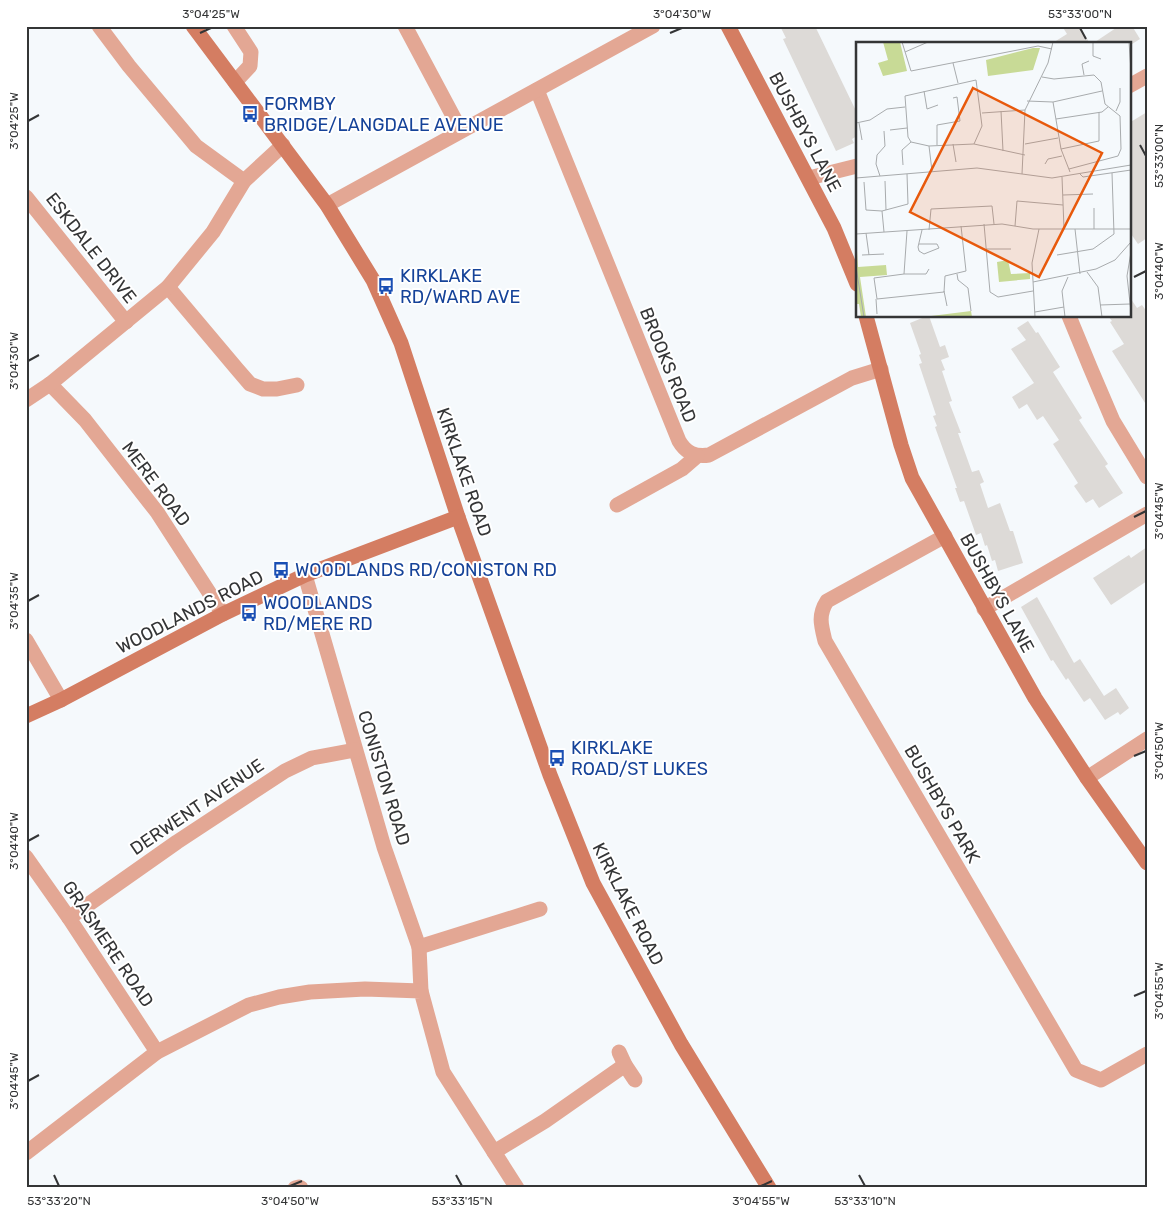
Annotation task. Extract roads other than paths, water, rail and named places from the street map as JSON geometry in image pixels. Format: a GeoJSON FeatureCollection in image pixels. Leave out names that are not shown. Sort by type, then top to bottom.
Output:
{"type":"FeatureCollection","features":[{"type":"Feature","properties":{"kind":"street"},"geometry":{"type":"LineString","coordinates":[[99,26],[129,66],[196,146],[244,181]]}},
{"type":"Feature","properties":{"kind":"street","name":"KIRKLAKE ROAD"},"geometry":{"type":"LineString","coordinates":[[193,26],[327,205],[372,280],[400,343],[458,517],[550,775],[593,883],[680,1044],[769,1188]]}},
{"type":"Feature","properties":{"kind":"street"},"geometry":{"type":"LineString","coordinates":[[234,26],[251,52],[250,66],[235,82]]}},
{"type":"Feature","properties":{"kind":"street"},"geometry":{"type":"LineString","coordinates":[[405,26],[462,131]]}},
{"type":"Feature","properties":{"kind":"street"},"geometry":{"type":"LineString","coordinates":[[327,205],[653,26]]}},
{"type":"Feature","properties":{"kind":"street","name":"BUSHBYS LANE"},"geometry":{"type":"LineString","coordinates":[[728,26],[809,178],[834,228],[856,282]]}},
{"type":"Feature","properties":{"kind":"street"},"geometry":{"type":"LineString","coordinates":[[1130,85],[1147,76]]}},
{"type":"Feature","properties":{"kind":"street","name":"BROOKS ROAD"},"geometry":{"type":"LineString","coordinates":[[537,90],[679,442],[686,451],[697,456]]}},
{"type":"Feature","properties":{"kind":"street"},"geometry":{"type":"LineString","coordinates":[[26,400],[50,384],[168,287],[213,232],[244,181],[282,146]]}},
{"type":"Feature","properties":{"kind":"street"},"geometry":{"type":"LineString","coordinates":[[809,178],[856,166]]}},
{"type":"Feature","properties":{"kind":"street","name":"ESKDALE DRIVE"},"geometry":{"type":"LineString","coordinates":[[26,197],[126,322]]}},
{"type":"Feature","properties":{"kind":"street"},"geometry":{"type":"LineString","coordinates":[[168,287],[236,370],[250,384],[263,389],[277,389],[297,385]]}},
{"type":"Feature","properties":{"kind":"street","name":"BUSHBYS LANE"},"geometry":{"type":"LineString","coordinates":[[867,318],[901,445],[912,478],[1035,698],[1087,778],[1147,863]]}},
{"type":"Feature","properties":{"kind":"street"},"geometry":{"type":"LineString","coordinates":[[1070,318],[1114,421],[1147,477]]}},
{"type":"Feature","properties":{"kind":"street"},"geometry":{"type":"LineString","coordinates":[[617,505],[682,469],[697,456],[709,455],[852,378],[881,369]]}},
{"type":"Feature","properties":{"kind":"street","name":"MERE ROAD"},"geometry":{"type":"LineString","coordinates":[[50,384],[85,420],[157,512],[223,614]]}},
{"type":"Feature","properties":{"kind":"street"},"geometry":{"type":"LineString","coordinates":[[984,609],[1147,514]]}},
{"type":"Feature","properties":{"kind":"street","name":"WOODLANDS ROAD"},"geometry":{"type":"LineString","coordinates":[[26,716],[61,700],[223,614],[305,575],[458,517]]}},
{"type":"Feature","properties":{"kind":"street","name":"BUSHBYS PARK"},"geometry":{"type":"LineString","coordinates":[[944,536],[828,601],[822,609],[820,625],[825,641],[1076,1070],[1101,1080],[1147,1054]]}},
{"type":"Feature","properties":{"kind":"street","name":"CONISTON ROAD"},"geometry":{"type":"LineString","coordinates":[[305,575],[384,847],[420,947],[421,991],[443,1072],[517,1188]]}},
{"type":"Feature","properties":{"kind":"street"},"geometry":{"type":"LineString","coordinates":[[26,640],[61,700]]}},
{"type":"Feature","properties":{"kind":"street"},"geometry":{"type":"LineString","coordinates":[[1087,778],[1147,739]]}},
{"type":"Feature","properties":{"kind":"street","name":"DERWENT AVENUE"},"geometry":{"type":"LineString","coordinates":[[69,918],[177,842],[285,770],[312,758],[355,750]]}},
{"type":"Feature","properties":{"kind":"street","name":"GRASMERE ROAD"},"geometry":{"type":"LineString","coordinates":[[26,857],[69,918],[157,1052]]}},
{"type":"Feature","properties":{"kind":"street"},"geometry":{"type":"LineString","coordinates":[[420,947],[540,909]]}},
{"type":"Feature","properties":{"kind":"street"},"geometry":{"type":"LineString","coordinates":[[26,1153],[157,1052],[249,1004],[310,992],[365,989],[421,991]]}},
{"type":"Feature","properties":{"kind":"street"},"geometry":{"type":"LineString","coordinates":[[494,1152],[545,1120],[622,1059],[635,1080]]}},
{"type":"Feature","properties":{"kind":"street"},"geometry":{"type":"LineString","coordinates":[[296,1188],[300,1188]]}},
{"type":"Feature","properties":{"kind":"place","name":"FORMBY BRIDGE/LANGDALE AVENUE"},"geometry":{"type":"Point","coordinates":[250,114]}},
{"type":"Feature","properties":{"kind":"place","name":"KIRKLAKE RD/WARD AVE"},"geometry":{"type":"Point","coordinates":[386,286]}},
{"type":"Feature","properties":{"kind":"place","name":"WOODLANDS RD/CONISTON RD"},"geometry":{"type":"Point","coordinates":[281,570]}},
{"type":"Feature","properties":{"kind":"place","name":"WOODLANDS RD/MERE RD"},"geometry":{"type":"Point","coordinates":[249,613]}},
{"type":"Feature","properties":{"kind":"place","name":"KIRKLAKE ROAD/ST LUKES"},"geometry":{"type":"Point","coordinates":[557,758]}}]}
